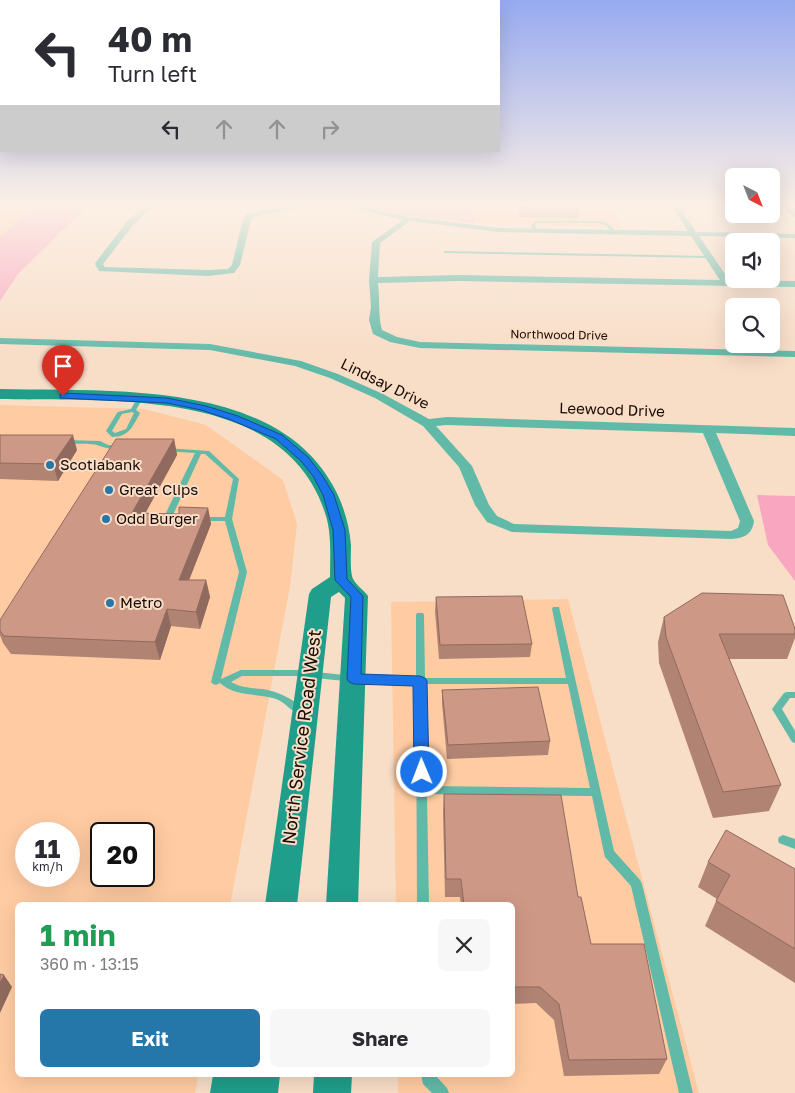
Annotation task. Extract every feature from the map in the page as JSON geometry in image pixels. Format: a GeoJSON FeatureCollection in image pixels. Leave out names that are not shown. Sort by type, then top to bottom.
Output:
{"type":"FeatureCollection","features":[{"type":"Feature","properties":{"kind":"street"},"geometry":{"type":"LineString","coordinates":[[106,256],[100,264],[102,269],[208,273],[231,271],[236,266],[238,256]]}},
{"type":"Feature","properties":{"kind":"street"},"geometry":{"type":"LineString","coordinates":[[375,256],[372,280],[460,278],[725,283]]}},
{"type":"Feature","properties":{"kind":"street"},"geometry":{"type":"LineString","coordinates":[[709,257],[725,281]]}},
{"type":"Feature","properties":{"kind":"street","name":"Northwood Drive"},"geometry":{"type":"LineString","coordinates":[[372,280],[376,307],[374,320],[377,332],[394,340],[420,345],[795,354]]}},
{"type":"Feature","properties":{"kind":"street"},"geometry":{"type":"LineString","coordinates":[[780,284],[795,284]]}},
{"type":"Feature","properties":{"kind":"street","name":"Lindsay Drive"},"geometry":{"type":"LineString","coordinates":[[0,340],[210,347],[297,363],[334,376],[370,392],[427,423],[465,466],[482,505],[492,519],[512,528],[741,534],[746,528],[747,521],[708,430]]}},
{"type":"Feature","properties":{"kind":"street"},"geometry":{"type":"LineString","coordinates":[[0,394],[136,404],[185,404],[235,418],[279,437],[305,459],[317,475],[328,495],[339,530],[341,580],[357,596],[342,902]]}},
{"type":"Feature","properties":{"kind":"street","name":"Leewood Drive"},"geometry":{"type":"LineString","coordinates":[[427,423],[447,421],[795,432]]}},
{"type":"Feature","properties":{"kind":"street","name":"North Service Road West"},"geometry":{"type":"LineString","coordinates":[[281,902],[320,594],[341,580]]}},
{"type":"Feature","properties":{"kind":"street"},"geometry":{"type":"LineString","coordinates":[[229,1093],[232,1077]]}},
{"type":"Feature","properties":{"kind":"street"},"geometry":{"type":"LineString","coordinates":[[259,1093],[261,1077]]}},
{"type":"Feature","properties":{"kind":"street"},"geometry":{"type":"LineString","coordinates":[[332,1093],[333,1077]]}},
{"type":"Feature","properties":{"kind":"lane"},"geometry":{"type":"LineString","coordinates":[[657,256],[709,257]]}},
{"type":"Feature","properties":{"kind":"lane"},"geometry":{"type":"LineString","coordinates":[[136,404],[137,413],[128,430],[114,436],[109,431],[120,413],[136,404]]}},
{"type":"Feature","properties":{"kind":"lane"},"geometry":{"type":"LineString","coordinates":[[53,441],[100,443],[107,447],[125,448]]}},
{"type":"Feature","properties":{"kind":"lane"},"geometry":{"type":"LineString","coordinates":[[162,450],[206,452],[236,479],[228,519],[243,572],[216,682]]}},
{"type":"Feature","properties":{"kind":"lane"},"geometry":{"type":"LineString","coordinates":[[184,519],[167,519],[199,452]]}},
{"type":"Feature","properties":{"kind":"lane"},"geometry":{"type":"LineString","coordinates":[[193,519],[228,519]]}},
{"type":"Feature","properties":{"kind":"lane"},"geometry":{"type":"LineString","coordinates":[[556,609],[609,853],[636,884],[686,1093]]}},
{"type":"Feature","properties":{"kind":"lane"},"geometry":{"type":"LineString","coordinates":[[420,615],[423,902]]}},
{"type":"Feature","properties":{"kind":"lane"},"geometry":{"type":"LineString","coordinates":[[305,716],[291,703],[277,696],[236,691],[224,682],[241,673],[310,674],[354,679],[420,681],[572,681]]}},
{"type":"Feature","properties":{"kind":"lane"},"geometry":{"type":"LineString","coordinates":[[795,695],[787,695],[778,709],[795,739]]}},
{"type":"Feature","properties":{"kind":"lane"},"geometry":{"type":"LineString","coordinates":[[422,790],[596,792]]}},
{"type":"Feature","properties":{"kind":"lane"},"geometry":{"type":"LineString","coordinates":[[783,840],[795,844]]}},
{"type":"Feature","properties":{"kind":"lane"},"geometry":{"type":"LineString","coordinates":[[428,1077],[442,1093]]}},
{"type":"Feature","properties":{"kind":"shaded area"},"geometry":{"type":"Polygon","coordinates":[[[0,256],[37,256],[18,274],[0,301],[0,256]]]}},
{"type":"Feature","properties":{"kind":"shaded area"},"geometry":{"type":"Polygon","coordinates":[[[0,405],[144,409],[206,425],[283,480],[297,524],[290,586],[231,902],[15,902],[15,1077],[198,1077],[195,1093],[0,1093],[0,405]]]}},
{"type":"Feature","properties":{"kind":"shaded area"},"geometry":{"type":"Polygon","coordinates":[[[757,495],[795,496],[795,581],[768,545],[757,495]]]}},
{"type":"Feature","properties":{"kind":"shaded area"},"geometry":{"type":"Polygon","coordinates":[[[568,599],[699,1093],[398,1093],[398,1077],[515,1077],[515,902],[396,902],[391,602],[568,599]]]}},
{"type":"Feature","properties":{"kind":"building"},"geometry":{"type":"Polygon","coordinates":[[[0,435],[73,435],[53,464],[0,463],[0,435]]]}},
{"type":"Feature","properties":{"kind":"building"},"geometry":{"type":"Polygon","coordinates":[[[116,439],[174,439],[132,513],[179,514],[179,507],[208,508],[179,580],[206,580],[196,612],[167,609],[155,642],[4,636],[0,631],[0,620],[116,439]]]}},
{"type":"Feature","properties":{"kind":"building"},"geometry":{"type":"Polygon","coordinates":[[[702,593],[783,595],[795,634],[719,634],[781,785],[723,792],[666,637],[664,617],[702,593]]]}},
{"type":"Feature","properties":{"kind":"building"},"geometry":{"type":"Polygon","coordinates":[[[522,596],[532,644],[440,645],[436,597],[522,596]]]}},
{"type":"Feature","properties":{"kind":"building"},"geometry":{"type":"Polygon","coordinates":[[[538,687],[550,741],[448,745],[442,690],[538,687]]]}},
{"type":"Feature","properties":{"kind":"building"},"geometry":{"type":"Polygon","coordinates":[[[444,794],[561,795],[578,897],[581,897],[591,944],[644,944],[667,1059],[569,1060],[559,1004],[540,987],[515,987],[515,902],[464,902],[461,879],[446,879],[444,794]]]}},
{"type":"Feature","properties":{"kind":"building"},"geometry":{"type":"Polygon","coordinates":[[[726,830],[795,869],[795,949],[716,901],[730,875],[708,862],[726,830]]]}},
{"type":"Feature","properties":{"kind":"building"},"geometry":{"type":"Polygon","coordinates":[[[0,974],[4,975],[0,983],[0,974]]]}},
{"type":"Feature","properties":{"kind":"place","name":"Scotiabank"},"geometry":{"type":"Point","coordinates":[50,465]}},
{"type":"Feature","properties":{"kind":"place","name":"Great Clips"},"geometry":{"type":"Point","coordinates":[109,490]}},
{"type":"Feature","properties":{"kind":"place","name":"Odd Burger"},"geometry":{"type":"Point","coordinates":[106,519]}},
{"type":"Feature","properties":{"kind":"place","name":"Metro"},"geometry":{"type":"Point","coordinates":[110,603]}},
{"type":"Feature","properties":{"kind":"route"},"geometry":{"type":"LineString","coordinates":[[63,396],[145,398],[167,400],[203,408],[235,418],[279,437],[305,459],[317,475],[335,513],[339,530],[341,580],[357,596],[354,679],[420,681],[422,772]]}}]}
